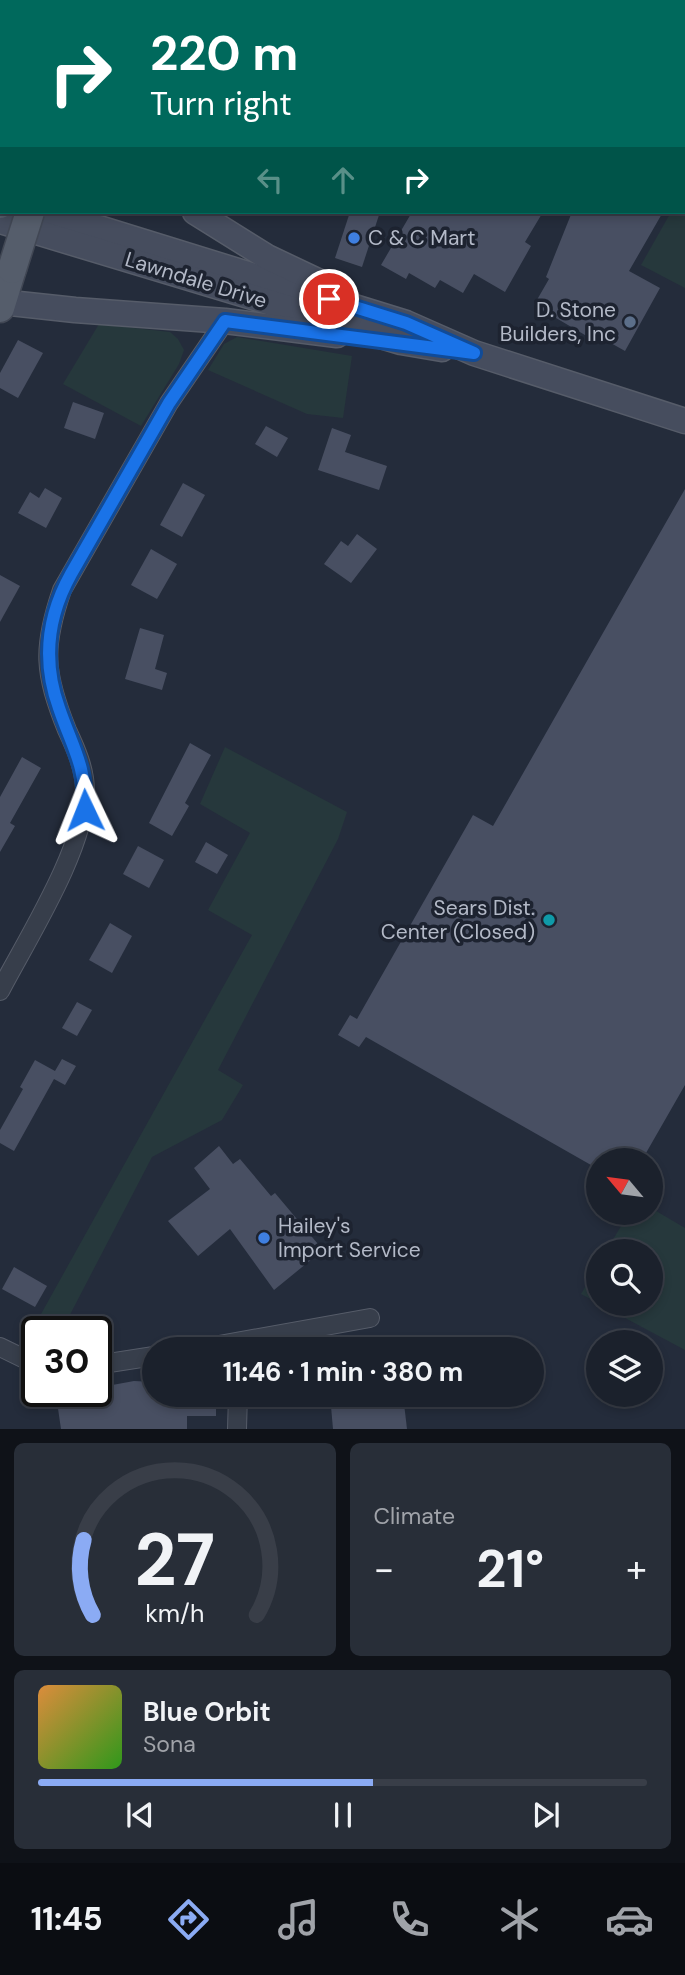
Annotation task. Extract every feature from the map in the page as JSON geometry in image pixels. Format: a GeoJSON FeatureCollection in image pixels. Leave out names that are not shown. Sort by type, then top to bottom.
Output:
{"type":"FeatureCollection","features":[{"type":"Feature","properties":{"kind":"main road"},"geometry":{"type":"LineString","coordinates":[[29,214],[1,304],[404,333]]}},
{"type":"Feature","properties":{"kind":"main road","name":"Lawndale Drive"},"geometry":{"type":"LineString","coordinates":[[53,214],[404,333]]}},
{"type":"Feature","properties":{"kind":"main road"},"geometry":{"type":"LineString","coordinates":[[198,214],[267,257],[404,333]]}},
{"type":"Feature","properties":{"kind":"main road","name":"Lawndale Drive"},"geometry":{"type":"LineString","coordinates":[[0,221],[474,353],[685,421]]}},
{"type":"Feature","properties":{"kind":"street"},"geometry":{"type":"LineString","coordinates":[[0,991],[65,867],[85,810],[86,788],[81,761],[58,706],[47,660],[47,641],[53,618],[68,579],[142,451],[177,391],[225,321]]}},
{"type":"Feature","properties":{"kind":"street"},"geometry":{"type":"LineString","coordinates":[[280,1337],[370,1318]]}},
{"type":"Feature","properties":{"kind":"street"},"geometry":{"type":"LineString","coordinates":[[0,1347],[21,1357]]}},
{"type":"Feature","properties":{"kind":"street"},"geometry":{"type":"LineString","coordinates":[[112,1363],[142,1358]]}},
{"type":"Feature","properties":{"kind":"street"},"geometry":{"type":"LineString","coordinates":[[237,1429],[238,1407]]}},
{"type":"Feature","properties":{"kind":"shaded area"},"geometry":{"type":"Polygon","coordinates":[[[670,214],[685,214],[685,288],[641,265],[670,214]]]}},
{"type":"Feature","properties":{"kind":"shaded area"},"geometry":{"type":"Polygon","coordinates":[[[99,324],[170,332],[184,350],[179,364],[141,426],[63,384],[99,324]]]}},
{"type":"Feature","properties":{"kind":"shaded area"},"geometry":{"type":"Polygon","coordinates":[[[237,337],[352,356],[343,418],[307,414],[208,370],[224,344],[237,337]]]}},
{"type":"Feature","properties":{"kind":"shaded area"},"geometry":{"type":"Polygon","coordinates":[[[225,747],[347,812],[338,839],[218,1070],[243,1085],[222,1120],[152,1157],[69,1316],[40,1316],[252,935],[208,910],[250,833],[200,804],[225,747]]]}},
{"type":"Feature","properties":{"kind":"shaded area"},"geometry":{"type":"Polygon","coordinates":[[[663,1215],[685,1228],[685,1350],[663,1338],[663,1330],[648,1330],[621,1316],[663,1316],[663,1239],[613,1239],[622,1225],[663,1225],[663,1215]]]}},
{"type":"Feature","properties":{"kind":"building"},"geometry":{"type":"Polygon","coordinates":[[[349,214],[379,214],[362,267],[335,258],[349,214]]]}},
{"type":"Feature","properties":{"kind":"building"},"geometry":{"type":"Polygon","coordinates":[[[411,214],[542,214],[525,242],[531,246],[505,292],[474,274],[463,293],[440,280],[435,288],[409,273],[406,279],[381,265],[411,214]]]}},
{"type":"Feature","properties":{"kind":"building"},"geometry":{"type":"Polygon","coordinates":[[[571,214],[662,214],[629,271],[660,288],[625,351],[593,333],[590,338],[534,305],[549,279],[546,277],[571,214]]]}},
{"type":"Feature","properties":{"kind":"building"},"geometry":{"type":"Polygon","coordinates":[[[18,340],[43,353],[18,398],[0,388],[0,373],[18,340]]]}},
{"type":"Feature","properties":{"kind":"building"},"geometry":{"type":"Polygon","coordinates":[[[73,402],[104,413],[95,439],[64,428],[73,402]]]}},
{"type":"Feature","properties":{"kind":"building"},"geometry":{"type":"Polygon","coordinates":[[[266,426],[288,438],[277,457],[255,444],[266,426]]]}},
{"type":"Feature","properties":{"kind":"building"},"geometry":{"type":"Polygon","coordinates":[[[332,428],[351,435],[345,452],[387,466],[379,490],[318,470],[332,428]]]}},
{"type":"Feature","properties":{"kind":"building"},"geometry":{"type":"Polygon","coordinates":[[[183,483],[205,495],[182,537],[160,525],[183,483]]]}},
{"type":"Feature","properties":{"kind":"building"},"geometry":{"type":"Polygon","coordinates":[[[45,488],[62,498],[46,528],[18,513],[30,492],[39,498],[45,488]]]}},
{"type":"Feature","properties":{"kind":"building","name":"Sears Dist. Center (Closed)"},"geometry":{"type":"Polygon","coordinates":[[[685,489],[685,1085],[649,1148],[586,1148],[586,1162],[366,1037],[359,1047],[338,1035],[350,1015],[357,1019],[473,815],[493,826],[685,489]]]}},
{"type":"Feature","properties":{"kind":"building"},"geometry":{"type":"Polygon","coordinates":[[[357,534],[377,549],[351,583],[324,564],[341,541],[348,546],[357,534]]]}},
{"type":"Feature","properties":{"kind":"building"},"geometry":{"type":"Polygon","coordinates":[[[151,549],[177,564],[157,599],[131,585],[151,549]]]}},
{"type":"Feature","properties":{"kind":"building"},"geometry":{"type":"Polygon","coordinates":[[[0,575],[20,586],[0,622],[0,575]]]}},
{"type":"Feature","properties":{"kind":"building"},"geometry":{"type":"Polygon","coordinates":[[[140,628],[164,635],[155,669],[167,673],[162,690],[125,679],[140,628]]]}},
{"type":"Feature","properties":{"kind":"building"},"geometry":{"type":"Polygon","coordinates":[[[190,743],[211,755],[185,803],[189,806],[172,836],[149,823],[190,743]]]}},
{"type":"Feature","properties":{"kind":"building"},"geometry":{"type":"Polygon","coordinates":[[[22,757],[41,768],[10,823],[15,826],[0,852],[0,797],[22,757]]]}},
{"type":"Feature","properties":{"kind":"building"},"geometry":{"type":"Polygon","coordinates":[[[206,842],[228,855],[217,874],[195,862],[206,842]]]}},
{"type":"Feature","properties":{"kind":"building"},"geometry":{"type":"Polygon","coordinates":[[[138,846],[164,860],[149,888],[123,874],[138,846]]]}},
{"type":"Feature","properties":{"kind":"building"},"geometry":{"type":"Polygon","coordinates":[[[110,923],[132,936],[112,973],[89,960],[110,923]]]}},
{"type":"Feature","properties":{"kind":"building"},"geometry":{"type":"Polygon","coordinates":[[[77,1002],[92,1010],[77,1036],[62,1028],[77,1002]]]}},
{"type":"Feature","properties":{"kind":"building"},"geometry":{"type":"Polygon","coordinates":[[[62,1059],[76,1066],[65,1085],[54,1079],[14,1151],[0,1143],[0,1130],[23,1089],[20,1087],[35,1060],[55,1071],[62,1059]]]}},
{"type":"Feature","properties":{"kind":"building"},"geometry":{"type":"Polygon","coordinates":[[[219,1146],[233,1164],[240,1159],[271,1196],[275,1193],[323,1250],[274,1290],[230,1229],[198,1256],[168,1221],[210,1189],[194,1168],[219,1146]]]}},
{"type":"Feature","properties":{"kind":"building"},"geometry":{"type":"Polygon","coordinates":[[[14,1267],[47,1286],[35,1307],[2,1289],[14,1267]]]}},
{"type":"Feature","properties":{"kind":"building"},"geometry":{"type":"Polygon","coordinates":[[[142,1381],[142,1407],[216,1407],[216,1416],[187,1416],[187,1429],[61,1429],[58,1407],[112,1407],[112,1385],[142,1381]]]}},
{"type":"Feature","properties":{"kind":"building"},"geometry":{"type":"Polygon","coordinates":[[[331,1407],[404,1407],[407,1429],[333,1429],[331,1407]]]}},
{"type":"Feature","properties":{"kind":"place","name":"C & C Mart"},"geometry":{"type":"Point","coordinates":[354,238]}},
{"type":"Feature","properties":{"kind":"place","name":"D. Stone Builders, Inc"},"geometry":{"type":"Point","coordinates":[630,322]}},
{"type":"Feature","properties":{"kind":"place","name":"Sears Dist. Center (Closed)"},"geometry":{"type":"Point","coordinates":[549,920]}},
{"type":"Feature","properties":{"kind":"place","name":"Hailey's Import Service"},"geometry":{"type":"Point","coordinates":[264,1238]}},
{"type":"Feature","properties":{"kind":"route"},"geometry":{"type":"LineString","coordinates":[[85,810],[86,788],[81,761],[58,706],[47,660],[47,641],[53,618],[62,590],[156,425],[225,321],[474,353],[406,323],[329,299]]}}]}
